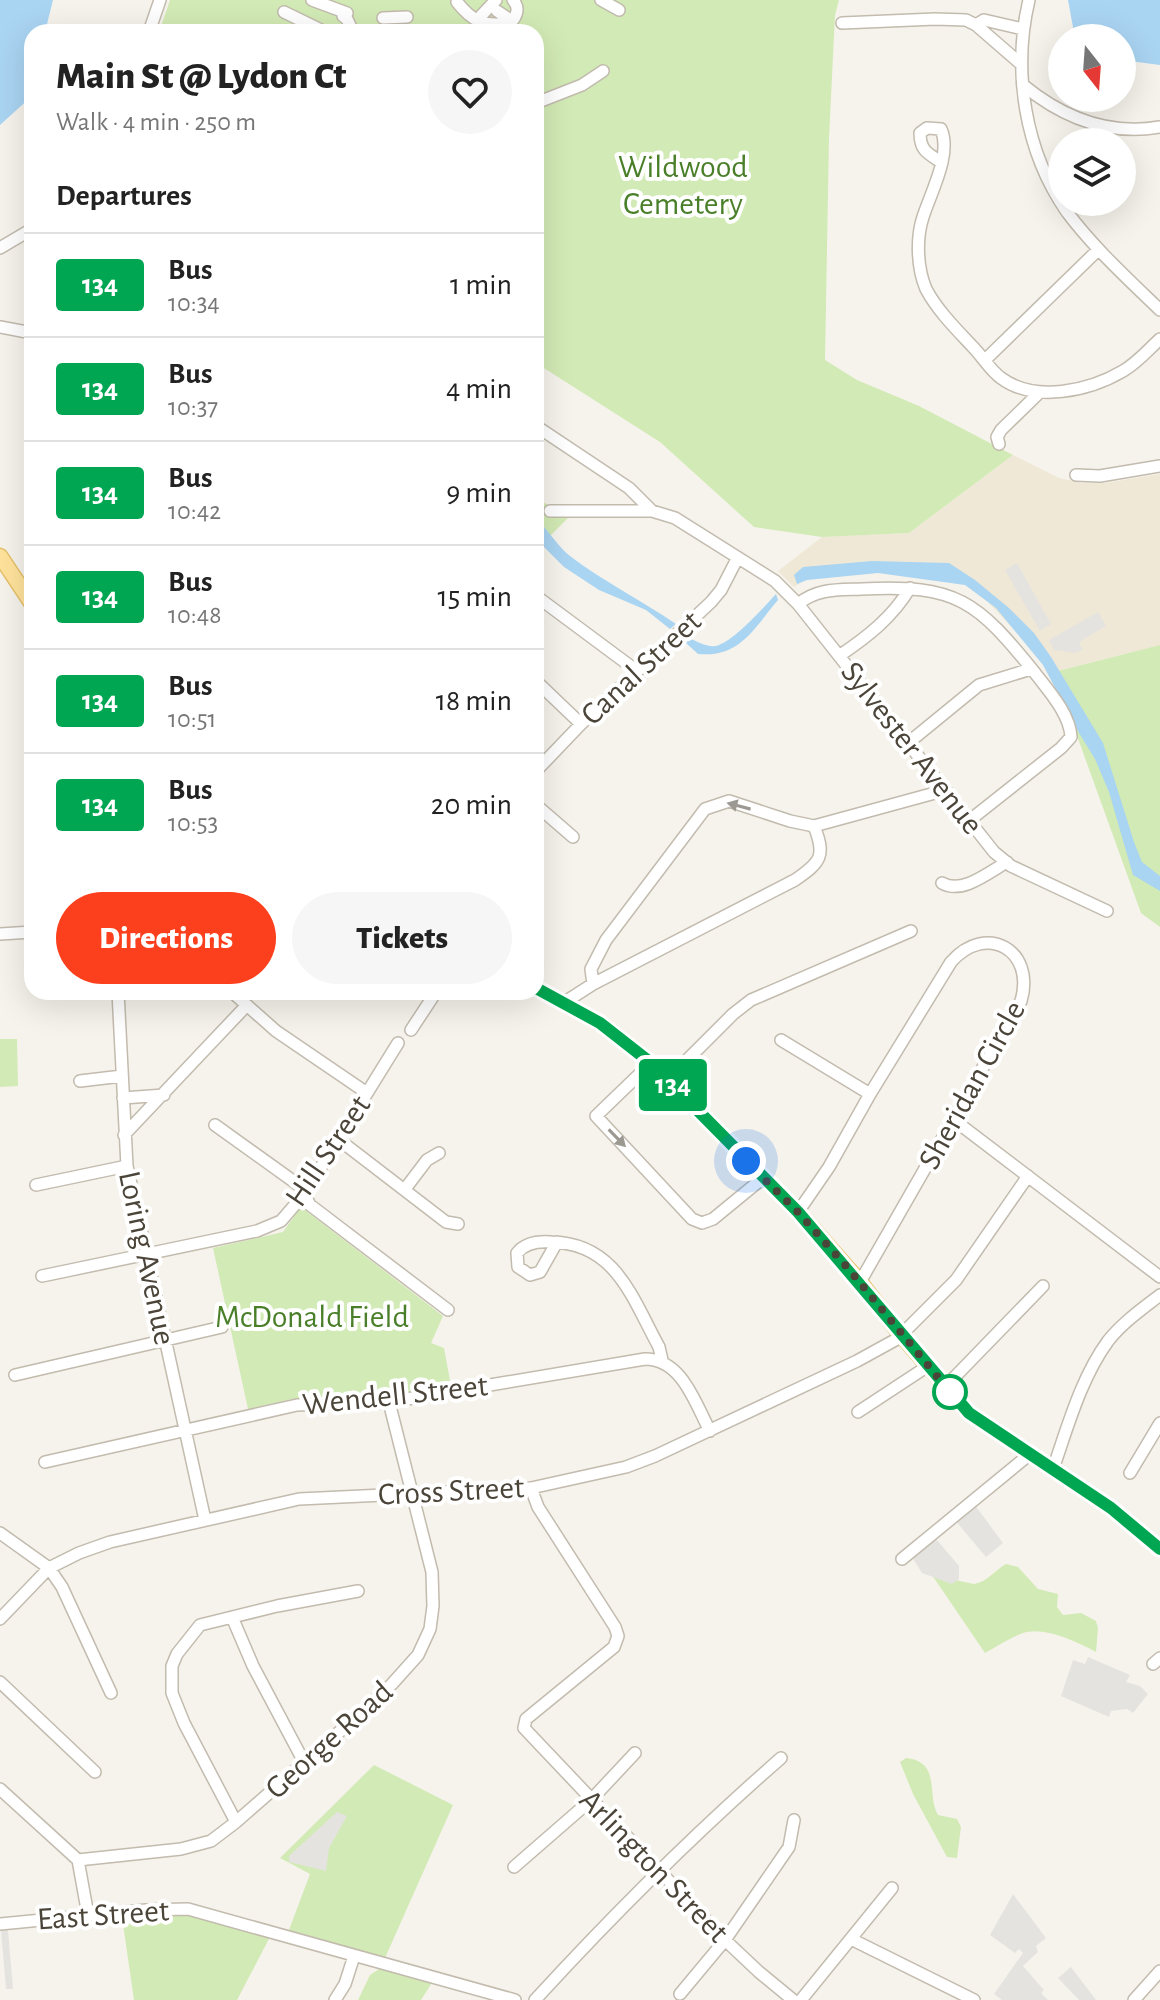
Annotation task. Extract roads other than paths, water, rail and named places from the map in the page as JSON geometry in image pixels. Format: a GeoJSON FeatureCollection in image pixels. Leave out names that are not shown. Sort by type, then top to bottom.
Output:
{"type":"FeatureCollection","features":[{"type":"Feature","properties":{"kind":"main road"},"geometry":{"type":"LineString","coordinates":[[0,556],[24,592]]}},
{"type":"Feature","properties":{"kind":"main road"},"geometry":{"type":"LineString","coordinates":[[544,992],[614,1033],[651,1063],[798,1212],[973,1416],[1111,1508],[1160,1548]]}},
{"type":"Feature","properties":{"kind":"street"},"geometry":{"type":"LineString","coordinates":[[152,24],[160,0]]}},
{"type":"Feature","properties":{"kind":"street"},"geometry":{"type":"LineString","coordinates":[[312,0],[345,15],[350,24]]}},
{"type":"Feature","properties":{"kind":"street"},"geometry":{"type":"LineString","coordinates":[[501,24],[513,20],[517,14],[513,0]]}},
{"type":"Feature","properties":{"kind":"street"},"geometry":{"type":"LineString","coordinates":[[601,0],[619,10]]}},
{"type":"Feature","properties":{"kind":"street"},"geometry":{"type":"LineString","coordinates":[[1029,0],[1021,64],[1026,112],[1045,175],[1067,211],[1098,250],[1160,310]]}},
{"type":"Feature","properties":{"kind":"street"},"geometry":{"type":"LineString","coordinates":[[457,2],[482,24]]}},
{"type":"Feature","properties":{"kind":"street"},"geometry":{"type":"LineString","coordinates":[[478,19],[497,6],[509,19]]}},
{"type":"Feature","properties":{"kind":"street"},"geometry":{"type":"LineString","coordinates":[[284,12],[309,24]]}},
{"type":"Feature","properties":{"kind":"street"},"geometry":{"type":"LineString","coordinates":[[383,18],[407,17]]}},
{"type":"Feature","properties":{"kind":"street"},"geometry":{"type":"LineString","coordinates":[[842,23],[966,20],[1021,64]]}},
{"type":"Feature","properties":{"kind":"street"},"geometry":{"type":"LineString","coordinates":[[976,25],[984,20],[1023,29]]}},
{"type":"Feature","properties":{"kind":"street"},"geometry":{"type":"LineString","coordinates":[[544,100],[582,85],[603,71]]}},
{"type":"Feature","properties":{"kind":"street"},"geometry":{"type":"LineString","coordinates":[[1023,85],[1075,119],[1127,129],[1160,127]]}},
{"type":"Feature","properties":{"kind":"street"},"geometry":{"type":"LineString","coordinates":[[941,162],[919,236],[920,266],[927,289],[950,322],[998,376],[1014,386],[1040,392],[1069,389],[1111,377],[1135,362],[1160,339]]}},
{"type":"Feature","properties":{"kind":"street"},"geometry":{"type":"LineString","coordinates":[[0,248],[24,234]]}},
{"type":"Feature","properties":{"kind":"street"},"geometry":{"type":"LineString","coordinates":[[985,360],[1098,250]]}},
{"type":"Feature","properties":{"kind":"street"},"geometry":{"type":"LineString","coordinates":[[0,327],[24,332]]}},
{"type":"Feature","properties":{"kind":"street"},"geometry":{"type":"LineString","coordinates":[[999,444],[997,437],[1001,430],[1040,392]]}},
{"type":"Feature","properties":{"kind":"street"},"geometry":{"type":"LineString","coordinates":[[544,431],[629,488],[652,511]]}},
{"type":"Feature","properties":{"kind":"street"},"geometry":{"type":"LineString","coordinates":[[1076,475],[1100,476],[1160,466]]}},
{"type":"Feature","properties":{"kind":"street"},"geometry":{"type":"LineString","coordinates":[[550,511],[652,511]]}},
{"type":"Feature","properties":{"kind":"street","name":"Sylvester Avenue"},"geometry":{"type":"LineString","coordinates":[[652,511],[675,518],[775,581],[798,604],[994,852],[1007,862],[1107,911]]}},
{"type":"Feature","properties":{"kind":"street","name":"Canal Street"},"geometry":{"type":"LineString","coordinates":[[544,763],[711,602],[737,559]]}},
{"type":"Feature","properties":{"kind":"street"},"geometry":{"type":"LineString","coordinates":[[839,656],[887,619],[910,588]]}},
{"type":"Feature","properties":{"kind":"street"},"geometry":{"type":"LineString","coordinates":[[798,604],[810,594],[825,590],[910,588],[941,593],[970,606],[1002,633],[1031,669],[1071,729],[1071,737],[970,820]]}},
{"type":"Feature","properties":{"kind":"street"},"geometry":{"type":"LineString","coordinates":[[544,602],[637,671]]}},
{"type":"Feature","properties":{"kind":"street"},"geometry":{"type":"LineString","coordinates":[[908,743],[979,685],[1031,669]]}},
{"type":"Feature","properties":{"kind":"street"},"geometry":{"type":"LineString","coordinates":[[544,689],[581,724]]}},
{"type":"Feature","properties":{"kind":"street"},"geometry":{"type":"LineString","coordinates":[[593,984],[591,969],[606,940],[705,809],[729,801],[814,826],[946,790]]}},
{"type":"Feature","properties":{"kind":"street"},"geometry":{"type":"LineString","coordinates":[[544,812],[573,837]]}},
{"type":"Feature","properties":{"kind":"street"},"geometry":{"type":"LineString","coordinates":[[565,1002],[593,984],[795,880],[815,866],[822,845],[814,826]]}},
{"type":"Feature","properties":{"kind":"street"},"geometry":{"type":"LineString","coordinates":[[942,883],[949,887],[962,887],[1007,862]]}},
{"type":"Feature","properties":{"kind":"street"},"geometry":{"type":"LineString","coordinates":[[667,1080],[751,1000],[911,931]]}},
{"type":"Feature","properties":{"kind":"street"},"geometry":{"type":"LineString","coordinates":[[0,934],[24,932]]}},
{"type":"Feature","properties":{"kind":"street","name":"Sheridan Circle"},"geometry":{"type":"LineString","coordinates":[[798,1212],[829,1167],[870,1094],[958,954],[976,943],[992,943],[1016,956],[1025,988],[1014,1015],[860,1282]]}},
{"type":"Feature","properties":{"kind":"street","name":"Loring Avenue"},"geometry":{"type":"LineString","coordinates":[[118,1000],[127,1166],[205,1520]]}},
{"type":"Feature","properties":{"kind":"street"},"geometry":{"type":"LineString","coordinates":[[241,1000],[276,1031],[367,1093]]}},
{"type":"Feature","properties":{"kind":"street"},"geometry":{"type":"LineString","coordinates":[[411,1030],[431,1000]]}},
{"type":"Feature","properties":{"kind":"street"},"geometry":{"type":"LineString","coordinates":[[124,1135],[247,1005]]}},
{"type":"Feature","properties":{"kind":"street"},"geometry":{"type":"LineString","coordinates":[[781,1040],[870,1094]]}},
{"type":"Feature","properties":{"kind":"street","name":"Hill Street"},"geometry":{"type":"LineString","coordinates":[[42,1276],[257,1231],[281,1221],[305,1193],[398,1043]]}},
{"type":"Feature","properties":{"kind":"street"},"geometry":{"type":"LineString","coordinates":[[651,1063],[596,1116],[692,1219],[702,1223],[713,1219],[763,1178]]}},
{"type":"Feature","properties":{"kind":"street"},"geometry":{"type":"LineString","coordinates":[[80,1081],[122,1076]]}},
{"type":"Feature","properties":{"kind":"street"},"geometry":{"type":"LineString","coordinates":[[123,1098],[164,1095]]}},
{"type":"Feature","properties":{"kind":"street"},"geometry":{"type":"LineString","coordinates":[[954,1120],[1160,1277]]}},
{"type":"Feature","properties":{"kind":"street"},"geometry":{"type":"LineString","coordinates":[[215,1125],[300,1186],[310,1205],[448,1310]]}},
{"type":"Feature","properties":{"kind":"street"},"geometry":{"type":"LineString","coordinates":[[338,1139],[446,1222],[458,1224]]}},
{"type":"Feature","properties":{"kind":"street"},"geometry":{"type":"LineString","coordinates":[[405,1189],[427,1160],[439,1153]]}},
{"type":"Feature","properties":{"kind":"street"},"geometry":{"type":"LineString","coordinates":[[36,1185],[127,1166]]}},
{"type":"Feature","properties":{"kind":"street","name":"Cross Street"},"geometry":{"type":"LineString","coordinates":[[0,1619],[49,1568],[110,1542],[299,1499],[531,1488],[630,1466],[857,1361],[901,1335],[956,1280],[1028,1176]]}},
{"type":"Feature","properties":{"kind":"street"},"geometry":{"type":"LineString","coordinates":[[557,1242],[592,1250],[614,1269],[659,1347],[662,1360],[680,1377],[710,1431]]}},
{"type":"Feature","properties":{"kind":"street"},"geometry":{"type":"LineString","coordinates":[[945,1387],[1043,1286]]}},
{"type":"Feature","properties":{"kind":"street"},"geometry":{"type":"LineString","coordinates":[[1053,1469],[1080,1395],[1103,1350],[1126,1322],[1160,1295]]}},
{"type":"Feature","properties":{"kind":"street"},"geometry":{"type":"LineString","coordinates":[[15,1375],[222,1327]]}},
{"type":"Feature","properties":{"kind":"street","name":"Wendell Street"},"geometry":{"type":"LineString","coordinates":[[45,1462],[297,1405],[389,1402],[645,1359],[662,1360]]}},
{"type":"Feature","properties":{"kind":"street"},"geometry":{"type":"LineString","coordinates":[[858,1412],[928,1366]]}},
{"type":"Feature","properties":{"kind":"street","name":"George Road"},"geometry":{"type":"LineString","coordinates":[[78,1860],[181,1849],[211,1841],[392,1684],[418,1655],[430,1629],[432,1572],[389,1402]]}},
{"type":"Feature","properties":{"kind":"street"},"geometry":{"type":"LineString","coordinates":[[1130,1473],[1160,1423]]}},
{"type":"Feature","properties":{"kind":"street"},"geometry":{"type":"LineString","coordinates":[[902,1559],[1030,1454]]}},
{"type":"Feature","properties":{"kind":"street","name":"Arlington Street"},"geometry":{"type":"LineString","coordinates":[[531,1488],[538,1507],[616,1628],[616,1643],[523,1724],[537,1745],[725,1940],[793,2000]]}},
{"type":"Feature","properties":{"kind":"street"},"geometry":{"type":"LineString","coordinates":[[0,1533],[49,1568],[62,1587],[111,1693]]}},
{"type":"Feature","properties":{"kind":"street"},"geometry":{"type":"LineString","coordinates":[[236,1822],[191,1737],[172,1693],[172,1666],[186,1640],[200,1625],[358,1591]]}},
{"type":"Feature","properties":{"kind":"street"},"geometry":{"type":"LineString","coordinates":[[232,1617],[253,1666],[304,1762]]}},
{"type":"Feature","properties":{"kind":"street"},"geometry":{"type":"LineString","coordinates":[[0,1682],[95,1772]]}},
{"type":"Feature","properties":{"kind":"street"},"geometry":{"type":"LineString","coordinates":[[514,1867],[591,1800],[635,1753]]}},
{"type":"Feature","properties":{"kind":"street"},"geometry":{"type":"LineString","coordinates":[[535,2000],[601,1929],[781,1758]]}},
{"type":"Feature","properties":{"kind":"street"},"geometry":{"type":"LineString","coordinates":[[0,1789],[78,1860],[88,1915]]}},
{"type":"Feature","properties":{"kind":"street"},"geometry":{"type":"LineString","coordinates":[[680,1994],[725,1940],[789,1847],[794,1820]]}},
{"type":"Feature","properties":{"kind":"street"},"geometry":{"type":"LineString","coordinates":[[801,2000],[892,1888]]}},
{"type":"Feature","properties":{"kind":"street","name":"East Street"},"geometry":{"type":"LineString","coordinates":[[0,1924],[179,1909],[515,2000]]}},
{"type":"Feature","properties":{"kind":"street"},"geometry":{"type":"LineString","coordinates":[[851,1939],[974,2000]]}},
{"type":"Feature","properties":{"kind":"street"},"geometry":{"type":"LineString","coordinates":[[335,2000],[345,1984],[354,1956]]}},
{"type":"Feature","properties":{"kind":"street"},"geometry":{"type":"LineString","coordinates":[[1134,2000],[1160,1971]]}},
{"type":"Feature","properties":{"kind":"water"},"geometry":{"type":"Polygon","coordinates":[[[0,0],[53,0],[47,24],[24,24],[24,103],[0,125],[0,0]]]}},
{"type":"Feature","properties":{"kind":"water"},"geometry":{"type":"Polygon","coordinates":[[[1068,0],[1160,0],[1160,65],[1136,62],[1136,24],[1072,24],[1068,0]]]}},
{"type":"Feature","properties":{"kind":"water"},"geometry":{"type":"Polygon","coordinates":[[[544,527],[570,556],[676,624],[670,629],[646,610],[599,590],[564,567],[544,547],[544,527]]]}},
{"type":"Feature","properties":{"kind":"water"},"geometry":{"type":"Polygon","coordinates":[[[872,561],[949,563],[1009,608],[1034,633],[1103,743],[1134,842],[1142,862],[1160,876],[1160,891],[1133,875],[1109,792],[1095,759],[1043,665],[996,608],[965,585],[878,573],[807,580],[797,584],[794,575],[803,567],[872,561]]]}},
{"type":"Feature","properties":{"kind":"water"},"geometry":{"type":"Polygon","coordinates":[[[776,594],[778,600],[745,639],[735,646],[713,654],[698,654],[686,643],[689,638],[712,646],[719,645],[734,636],[776,594]]]}},
{"type":"Feature","properties":{"kind":"park label","name":"Wildwood Cemetery"},"geometry":{"type":"Point","coordinates":[683,186]}},
{"type":"Feature","properties":{"kind":"park label","name":"McDonald Field"},"geometry":{"type":"Point","coordinates":[312,1317]}}]}
